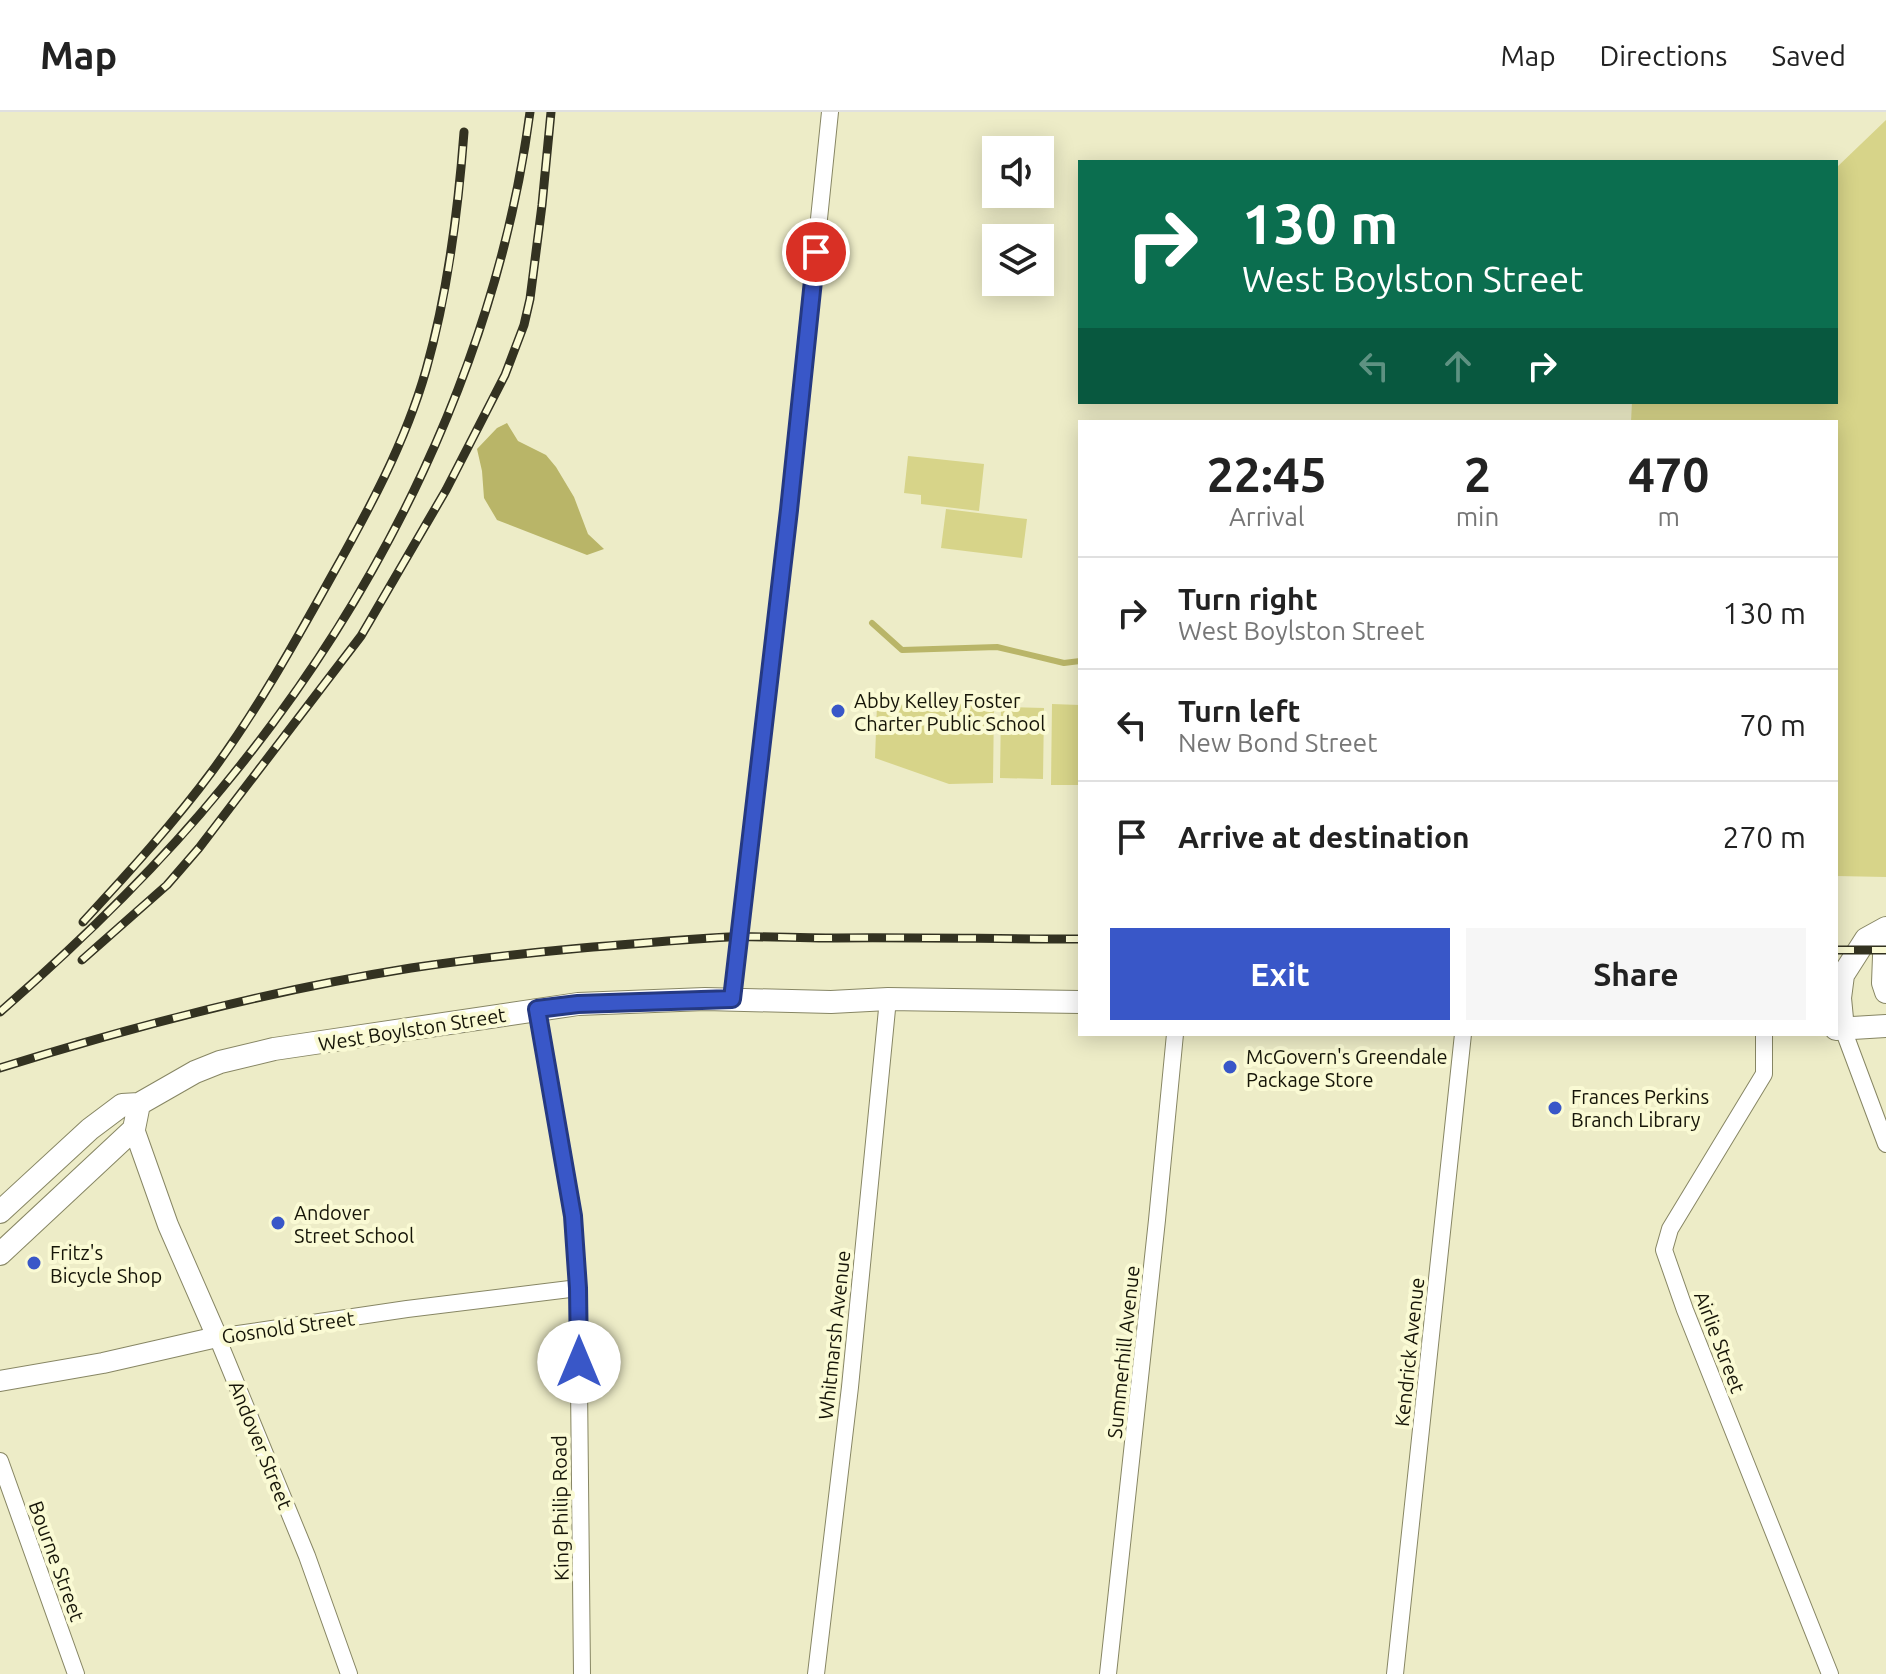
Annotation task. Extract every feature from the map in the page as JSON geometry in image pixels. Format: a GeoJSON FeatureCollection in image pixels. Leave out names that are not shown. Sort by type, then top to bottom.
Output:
{"type":"FeatureCollection","features":[{"type":"Feature","properties":{"kind":"main road"},"geometry":{"type":"LineString","coordinates":[[1886,992],[1883,983],[1885,929],[1866,939],[1843,975],[1840,1029],[1886,1026]]}},
{"type":"Feature","properties":{"kind":"main road","name":"West Boylston Street"},"geometry":{"type":"LineString","coordinates":[[0,1212],[90,1129],[122,1105],[139,1104],[195,1072],[220,1062],[274,1049],[592,1003],[732,999],[1078,1002]]}},
{"type":"Feature","properties":{"kind":"main road"},"geometry":{"type":"LineString","coordinates":[[0,1254],[134,1129],[139,1104]]}},
{"type":"Feature","properties":{"kind":"street"},"geometry":{"type":"LineString","coordinates":[[732,999],[789,510],[830,112]]}},
{"type":"Feature","properties":{"kind":"street","name":"Whitmarsh Avenue"},"geometry":{"type":"LineString","coordinates":[[816,1674],[850,1387],[888,999]]}},
{"type":"Feature","properties":{"kind":"street","name":"King Philip Road"},"geometry":{"type":"LineString","coordinates":[[537,1009],[573,1216],[578,1288],[582,1674]]}},
{"type":"Feature","properties":{"kind":"street"},"geometry":{"type":"LineString","coordinates":[[1840,1029],[1886,1144]]}},
{"type":"Feature","properties":{"kind":"street","name":"Summerhill Avenue"},"geometry":{"type":"LineString","coordinates":[[1108,1674],[1175,1036]]}},
{"type":"Feature","properties":{"kind":"street","name":"Kendrick Avenue"},"geometry":{"type":"LineString","coordinates":[[1395,1674],[1463,1036]]}},
{"type":"Feature","properties":{"kind":"street","name":"Airlie Street"},"geometry":{"type":"LineString","coordinates":[[1764,1036],[1764,1074],[1670,1229],[1664,1250],[1830,1674]]}},
{"type":"Feature","properties":{"kind":"street","name":"Andover Street"},"geometry":{"type":"LineString","coordinates":[[134,1129],[168,1225],[307,1556],[349,1674]]}},
{"type":"Feature","properties":{"kind":"street","name":"Gosnold Street"},"geometry":{"type":"LineString","coordinates":[[0,1381],[103,1363],[217,1337],[578,1288]]}},
{"type":"Feature","properties":{"kind":"street","name":"Bourne Street"},"geometry":{"type":"LineString","coordinates":[[0,1461],[76,1674]]}},
{"type":"Feature","properties":{"kind":"shaded area"},"geometry":{"type":"Polygon","coordinates":[[[1886,120],[1886,877],[1838,876],[1838,420],[1631,420],[1632,404],[1838,404],[1838,166],[1886,120]]]}},
{"type":"Feature","properties":{"kind":"shaded area"},"geometry":{"type":"Polygon","coordinates":[[[507,423],[518,441],[546,455],[556,467],[574,497],[588,534],[604,549],[587,555],[497,520],[484,498],[477,449],[497,428],[507,423]]]}},
{"type":"Feature","properties":{"kind":"shaded area"},"geometry":{"type":"Polygon","coordinates":[[[908,456],[984,464],[979,511],[921,504],[921,495],[904,493],[908,456]]]}},
{"type":"Feature","properties":{"kind":"shaded area"},"geometry":{"type":"Polygon","coordinates":[[[946,509],[1027,519],[1022,558],[941,548],[946,509]]]}},
{"type":"Feature","properties":{"kind":"shaded area"},"geometry":{"type":"Polygon","coordinates":[[[994,703],[993,783],[949,784],[875,758],[877,705],[994,703]]]}},
{"type":"Feature","properties":{"kind":"shaded area"},"geometry":{"type":"Polygon","coordinates":[[[1052,704],[1078,705],[1078,785],[1051,785],[1052,704]]]}},
{"type":"Feature","properties":{"kind":"shaded area"},"geometry":{"type":"Polygon","coordinates":[[[1001,707],[1044,708],[1043,779],[1000,778],[1001,707]]]}},
{"type":"Feature","properties":{"kind":"waterway"},"geometry":{"type":"LineString","coordinates":[[872,623],[902,650],[997,647],[1064,663],[1078,661]]}},
{"type":"Feature","properties":{"kind":"railway"},"geometry":{"type":"LineString","coordinates":[[0,1012],[116,905],[222,788],[280,714],[333,636],[381,555],[423,471],[460,384],[490,295],[514,204],[530,112]]}},
{"type":"Feature","properties":{"kind":"railway"},"geometry":{"type":"LineString","coordinates":[[82,960],[167,885],[199,848],[361,636],[446,490],[505,375],[524,325],[542,205],[551,112]]}},
{"type":"Feature","properties":{"kind":"railway"},"geometry":{"type":"LineString","coordinates":[[83,922],[167,828],[229,747],[289,652],[384,478],[417,398],[434,341],[451,252],[464,132]]}},
{"type":"Feature","properties":{"kind":"railway"},"geometry":{"type":"LineString","coordinates":[[0,1068],[255,998],[359,977],[486,958],[725,937],[1078,939]]}},
{"type":"Feature","properties":{"kind":"railway"},"geometry":{"type":"LineString","coordinates":[[1838,950],[1886,950]]}},
{"type":"Feature","properties":{"kind":"place","name":"Abby Kelley Foster Charter Public School"},"geometry":{"type":"Point","coordinates":[838,711]}},
{"type":"Feature","properties":{"kind":"place","name":"McGovern's Greendale Package Store"},"geometry":{"type":"Point","coordinates":[1230,1067]}},
{"type":"Feature","properties":{"kind":"place","name":"Frances Perkins Branch Library"},"geometry":{"type":"Point","coordinates":[1555,1108]}},
{"type":"Feature","properties":{"kind":"place","name":"Andover Street School"},"geometry":{"type":"Point","coordinates":[278,1223]}},
{"type":"Feature","properties":{"kind":"place","name":"Fritz's Bicycle Shop"},"geometry":{"type":"Point","coordinates":[34,1263]}},
{"type":"Feature","properties":{"kind":"route"},"geometry":{"type":"LineString","coordinates":[[579,1362],[573,1216],[537,1009],[578,1004],[732,999],[816,252]]}}]}
